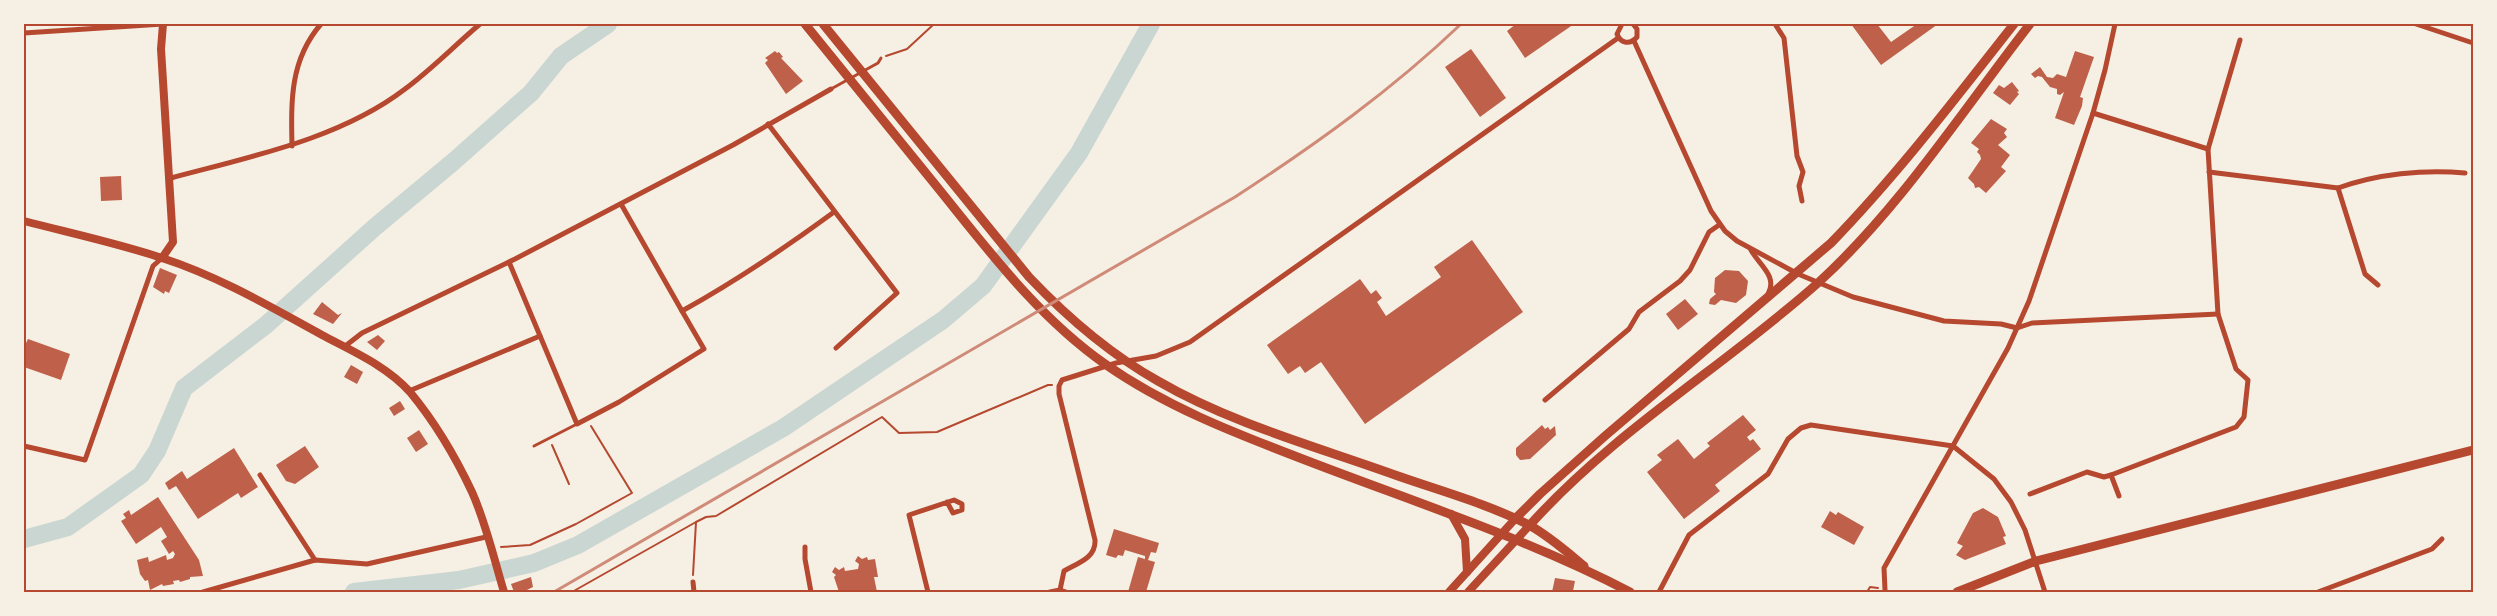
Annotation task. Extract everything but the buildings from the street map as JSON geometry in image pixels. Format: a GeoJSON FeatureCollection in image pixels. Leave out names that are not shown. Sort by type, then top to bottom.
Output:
{"type":"FeatureCollection","features":[{"type":"Feature","properties":{"kind":"main road"},"geometry":{"type":"LineString","coordinates":[[805,24],[1017,284],[1071,338],[1105,364],[1174,406],[1248,438],[1517,539],[1591,572],[1630,592]]}},
{"type":"Feature","properties":{"kind":"main road"},"geometry":{"type":"LineString","coordinates":[[822,24],[1029,277],[1057,306],[1121,358],[1199,403],[1515,519],[1560,545],[1591,572]]}},
{"type":"Feature","properties":{"kind":"main road"},"geometry":{"type":"LineString","coordinates":[[1515,519],[1605,436],[1798,274],[1861,213],[2014,24]]}},
{"type":"Feature","properties":{"kind":"main road"},"geometry":{"type":"LineString","coordinates":[[1530,526],[1584,471],[1819,281],[1882,214],[1928,159],[2030,24]]}},
{"type":"Feature","properties":{"kind":"main road"},"geometry":{"type":"LineString","coordinates":[[1957,592],[2036,561],[2473,450]]}},
{"type":"Feature","properties":{"kind":"street"},"geometry":{"type":"LineString","coordinates":[[24,33],[163,24],[161,49],[173,242],[162,258],[153,266],[85,460],[24,446]]}},
{"type":"Feature","properties":{"kind":"street"},"geometry":{"type":"LineString","coordinates":[[292,146],[291,100],[295,71],[304,48],[321,24]]}},
{"type":"Feature","properties":{"kind":"street"},"geometry":{"type":"LineString","coordinates":[[170,178],[292,146],[348,123],[404,90],[480,24]]}},
{"type":"Feature","properties":{"kind":"street"},"geometry":{"type":"LineString","coordinates":[[1618,38],[1617,30],[1622,24]]}},
{"type":"Feature","properties":{"kind":"street"},"geometry":{"type":"LineString","coordinates":[[1618,38],[1626,43],[1634,40],[1638,33],[1635,24]]}},
{"type":"Feature","properties":{"kind":"street"},"geometry":{"type":"LineString","coordinates":[[1775,24],[1784,38],[1797,156],[1803,172],[1799,186],[1802,201]]}},
{"type":"Feature","properties":{"kind":"street"},"geometry":{"type":"LineString","coordinates":[[1885,590],[1884,568],[1953,446],[2030,301],[2093,113],[2106,70],[2115,24]]}},
{"type":"Feature","properties":{"kind":"street"},"geometry":{"type":"LineString","coordinates":[[2416,24],[2473,43]]}},
{"type":"Feature","properties":{"kind":"street"},"geometry":{"type":"LineString","coordinates":[[1050,592],[1063,591],[1064,571],[1090,556],[1095,549],[1095,540],[1067,429],[1059,386],[1066,378],[1131,359],[1156,356],[1190,342],[1618,38]]}},
{"type":"Feature","properties":{"kind":"street"},"geometry":{"type":"LineString","coordinates":[[1634,40],[1688,163],[1719,225],[1737,241],[1751,250],[1798,274],[1819,281],[1853,297],[1944,321],[2001,324],[2017,328],[2032,323],[2218,314]]}},
{"type":"Feature","properties":{"kind":"street"},"geometry":{"type":"LineString","coordinates":[[2030,494],[2087,472],[2104,478],[2236,427],[2241,422],[2247,406],[2245,396],[2248,380],[2236,369],[2218,314],[2208,149],[2240,40]]}},
{"type":"Feature","properties":{"kind":"street"},"geometry":{"type":"LineString","coordinates":[[344,347],[362,333],[509,262],[621,204],[831,89]]}},
{"type":"Feature","properties":{"kind":"street"},"geometry":{"type":"LineString","coordinates":[[2093,113],[2208,149]]}},
{"type":"Feature","properties":{"kind":"street"},"geometry":{"type":"LineString","coordinates":[[768,124],[897,293],[836,348]]}},
{"type":"Feature","properties":{"kind":"street"},"geometry":{"type":"LineString","coordinates":[[2209,172],[2338,188],[2355,182],[2436,170],[2465,173]]}},
{"type":"Feature","properties":{"kind":"street"},"geometry":{"type":"LineString","coordinates":[[2338,188],[2364,274],[2378,285]]}},
{"type":"Feature","properties":{"kind":"street"},"geometry":{"type":"LineString","coordinates":[[509,262],[577,424],[619,402],[704,349],[621,204]]}},
{"type":"Feature","properties":{"kind":"street"},"geometry":{"type":"LineString","coordinates":[[682,311],[726,286],[782,250],[834,212]]}},
{"type":"Feature","properties":{"kind":"street"},"geometry":{"type":"LineString","coordinates":[[24,221],[162,258],[230,286],[370,360],[409,392],[460,468],[472,493],[503,590]]}},
{"type":"Feature","properties":{"kind":"street"},"geometry":{"type":"LineString","coordinates":[[1545,400],[1629,329],[1639,312],[1680,281],[1690,270],[1709,232],[1719,225]]}},
{"type":"Feature","properties":{"kind":"street"},"geometry":{"type":"LineString","coordinates":[[1751,250],[1770,277],[1772,284],[1766,301]]}},
{"type":"Feature","properties":{"kind":"street"},"geometry":{"type":"LineString","coordinates":[[409,392],[540,336]]}},
{"type":"Feature","properties":{"kind":"street"},"geometry":{"type":"LineString","coordinates":[[1659,592],[1689,535],[1768,474],[1788,439],[1801,428],[1811,425],[1953,446],[1994,479],[2011,502],[2036,561],[2045,592]]}},
{"type":"Feature","properties":{"kind":"street"},"geometry":{"type":"LineString","coordinates":[[260,475],[315,560]]}},
{"type":"Feature","properties":{"kind":"street"},"geometry":{"type":"LineString","coordinates":[[2110,475],[2119,496]]}},
{"type":"Feature","properties":{"kind":"street"},"geometry":{"type":"LineString","coordinates":[[928,592],[909,515],[947,502]]}},
{"type":"Feature","properties":{"kind":"street"},"geometry":{"type":"LineString","coordinates":[[1451,514],[1465,539],[1467,572]]}},
{"type":"Feature","properties":{"kind":"street"},"geometry":{"type":"LineString","coordinates":[[1449,592],[1515,519]]}},
{"type":"Feature","properties":{"kind":"street"},"geometry":{"type":"LineString","coordinates":[[1468,592],[1530,526]]}},
{"type":"Feature","properties":{"kind":"street"},"geometry":{"type":"LineString","coordinates":[[203,592],[315,560],[367,564],[486,537]]}},
{"type":"Feature","properties":{"kind":"street"},"geometry":{"type":"LineString","coordinates":[[2318,592],[2432,549],[2442,539]]}},
{"type":"Feature","properties":{"kind":"street"},"geometry":{"type":"LineString","coordinates":[[806,547],[805,559],[811,592]]}},
{"type":"Feature","properties":{"kind":"street"},"geometry":{"type":"LineString","coordinates":[[693,582],[694,592]]}},
{"type":"Feature","properties":{"kind":"lane"},"geometry":{"type":"LineString","coordinates":[[831,89],[878,63],[882,58]]}},
{"type":"Feature","properties":{"kind":"lane"},"geometry":{"type":"LineString","coordinates":[[534,446],[577,424]]}},
{"type":"Feature","properties":{"kind":"path"},"geometry":{"type":"LineString","coordinates":[[882,58],[907,48],[934,24]]}},
{"type":"Feature","properties":{"kind":"path"},"geometry":{"type":"LineString","coordinates":[[572,592],[696,522],[706,517],[716,516],[882,417],[900,433],[937,432],[1048,385],[1059,386]]}},
{"type":"Feature","properties":{"kind":"path"},"geometry":{"type":"LineString","coordinates":[[491,551],[506,546],[530,545],[576,524],[632,493],[587,419]]}},
{"type":"Feature","properties":{"kind":"path"},"geometry":{"type":"LineString","coordinates":[[549,438],[569,484]]}},
{"type":"Feature","properties":{"kind":"path"},"geometry":{"type":"LineString","coordinates":[[693,582],[696,522]]}},
{"type":"Feature","properties":{"kind":"path"},"geometry":{"type":"LineString","coordinates":[[1867,592],[1870,587],[1885,590]]}},
{"type":"Feature","properties":{"kind":"waterway"},"geometry":{"type":"LineString","coordinates":[[24,539],[68,527],[141,475],[157,451],[184,388],[266,325],[375,227],[453,162],[531,93],[561,56],[608,24]]}},
{"type":"Feature","properties":{"kind":"waterway"},"geometry":{"type":"LineString","coordinates":[[354,592],[459,580],[534,563],[578,545],[783,428],[943,320],[983,286],[1079,153],[1151,24]]}},
{"type":"Feature","properties":{"kind":"railway"},"geometry":{"type":"LineString","coordinates":[[554,592],[1235,197],[1352,116],[1408,72],[1461,24]]}}]}
